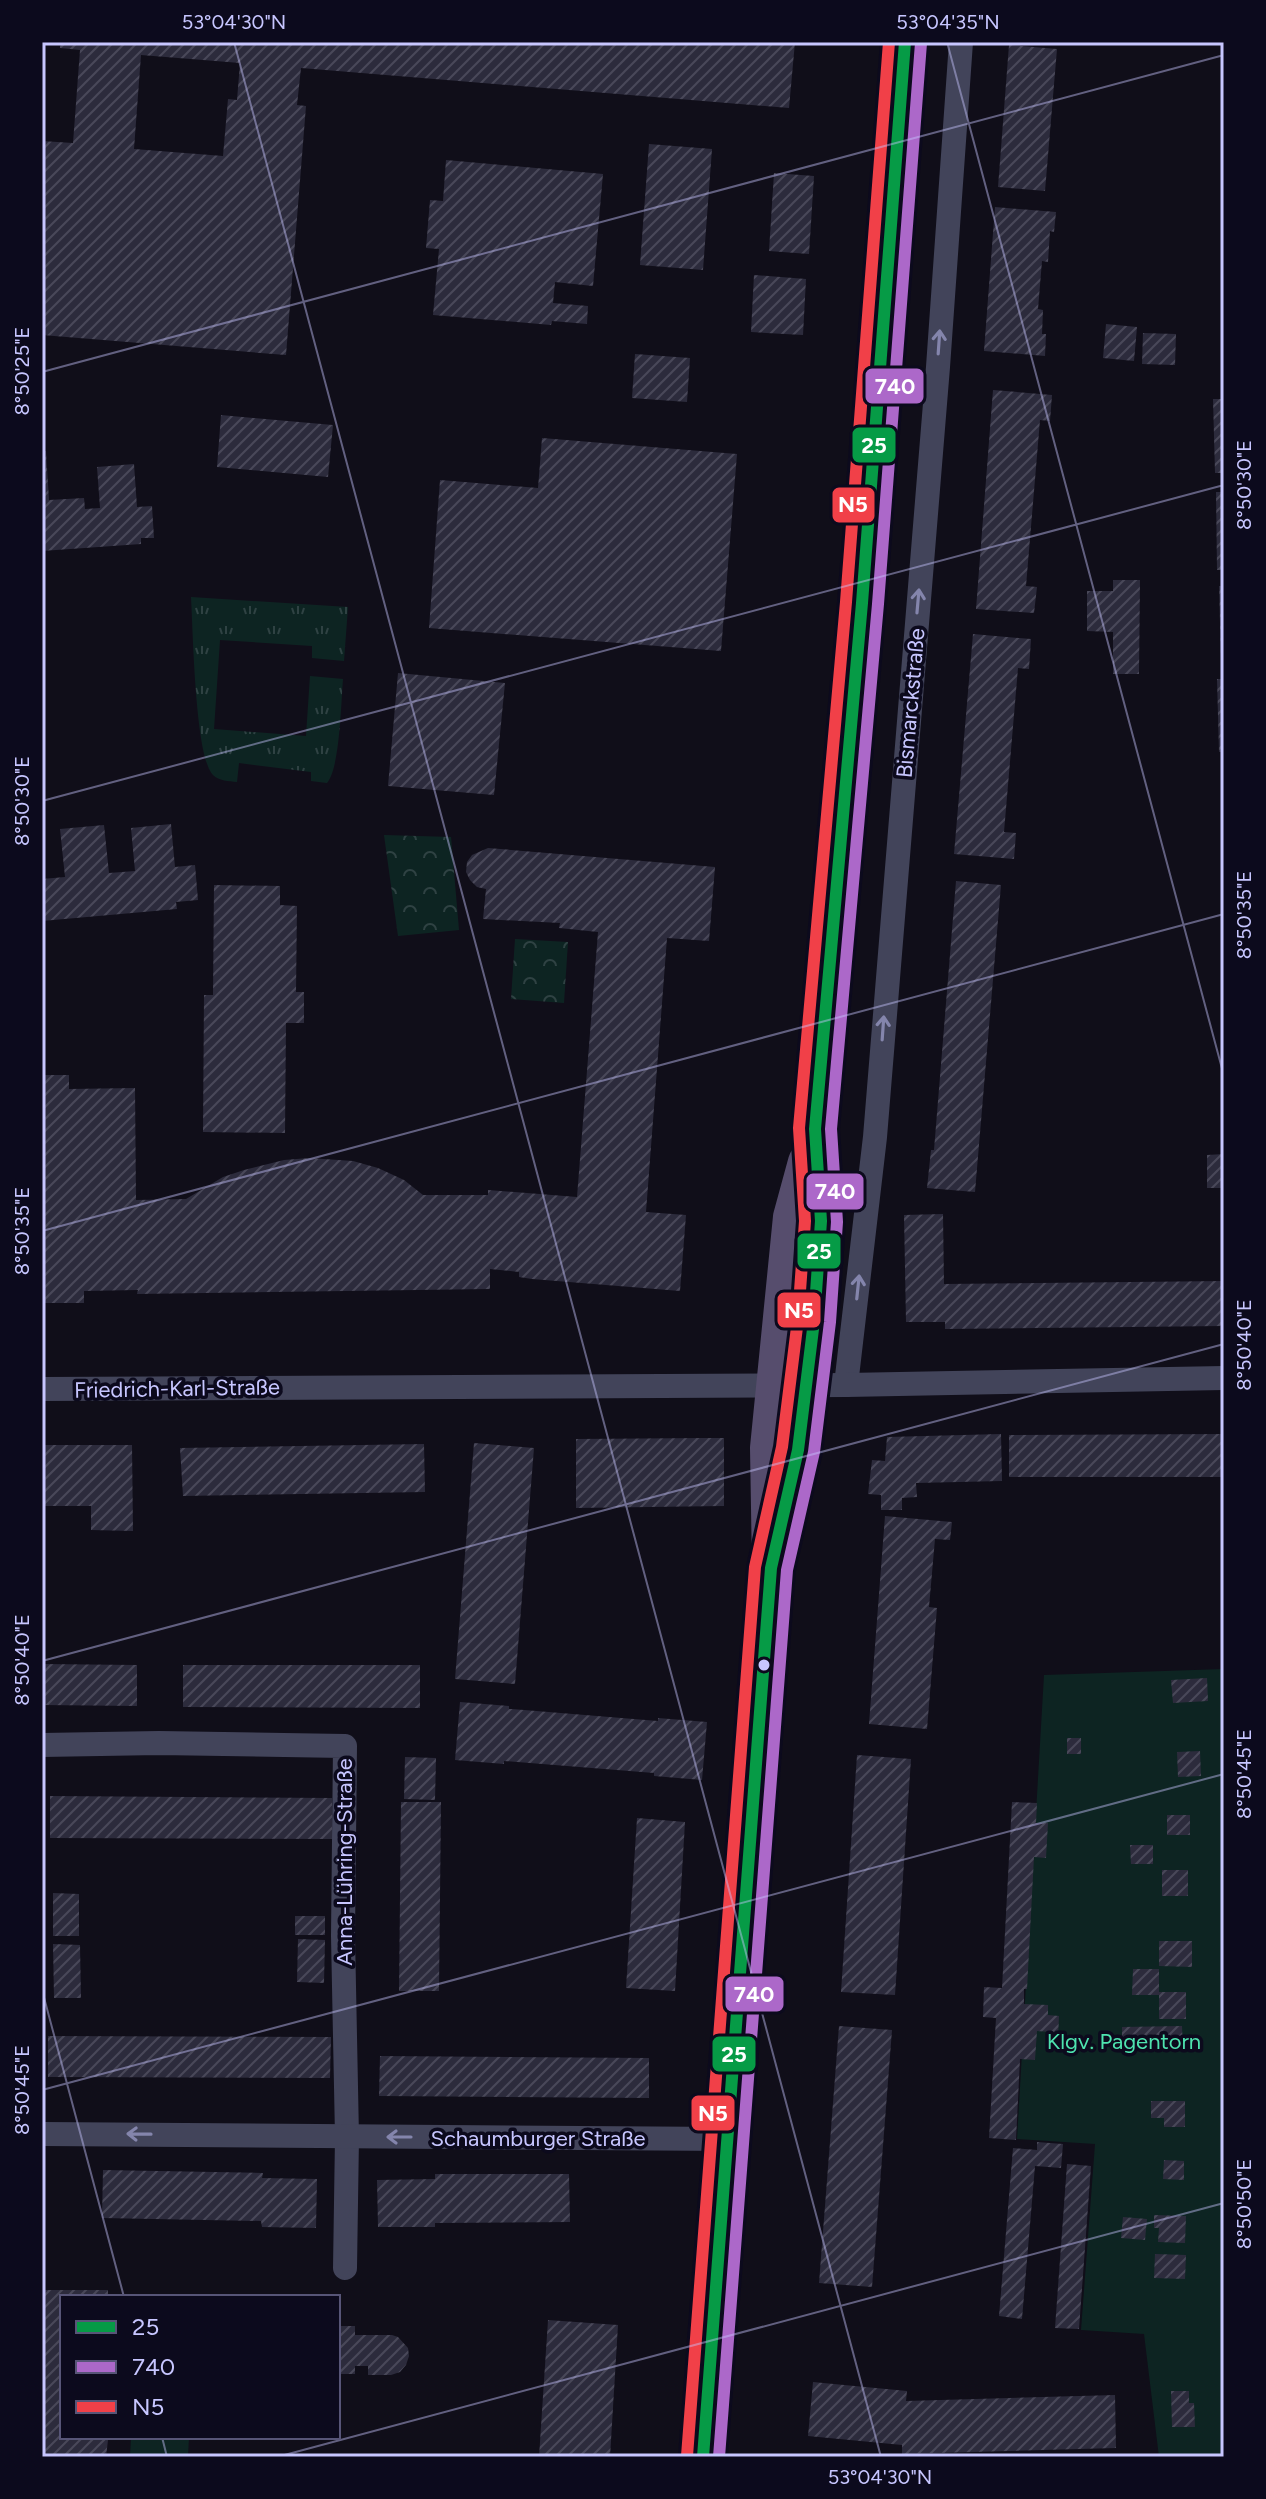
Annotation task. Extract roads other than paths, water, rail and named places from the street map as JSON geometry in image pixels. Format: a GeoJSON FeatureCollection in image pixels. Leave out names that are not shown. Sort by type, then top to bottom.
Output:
{"type":"FeatureCollection","features":[{"type":"Feature","properties":{"kind":"main road"},"geometry":{"type":"LineString","coordinates":[[703,2457],[771,1568],[768,1459],[791,1384],[792,1217],[815,1129],[860,618],[905,42]]}},
{"type":"Feature","properties":{"kind":"street","name":"Bismarckstraße"},"geometry":{"type":"LineString","coordinates":[[848,1374],[875,1137],[961,42]]}},
{"type":"Feature","properties":{"kind":"street","name":"Friedrich-Karl-Straße"},"geometry":{"type":"LineString","coordinates":[[42,1389],[791,1384],[848,1374],[1224,1378]]}},
{"type":"Feature","properties":{"kind":"street","name":"Anna-Lühring-Straße"},"geometry":{"type":"LineString","coordinates":[[42,1745],[345,1746],[343,1936],[347,2137]]}},
{"type":"Feature","properties":{"kind":"street","name":"Schaumburger Straße"},"geometry":{"type":"LineString","coordinates":[[42,2134],[729,2139]]}},
{"type":"Feature","properties":{"kind":"street"},"geometry":{"type":"LineString","coordinates":[[345,2268],[347,2137]]}},
{"type":"Feature","properties":{"kind":"park label","name":"Klgv. Pagentorn"},"geometry":{"type":"Point","coordinates":[1124,2041]}}]}
